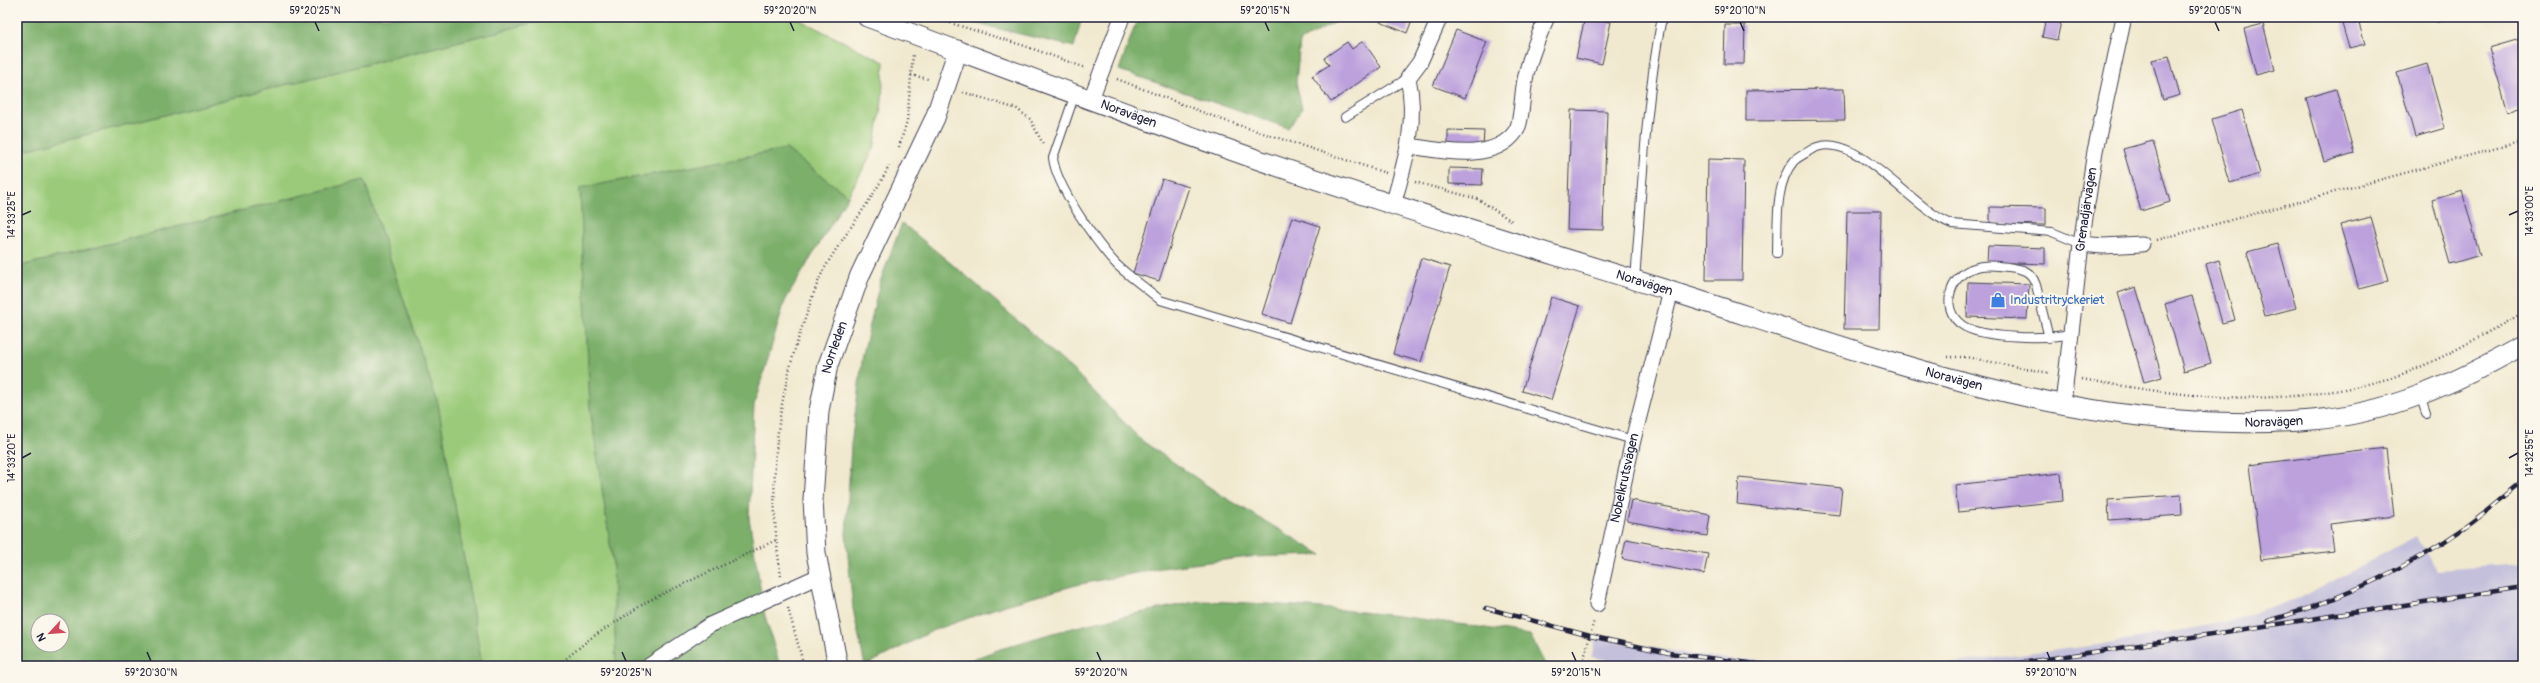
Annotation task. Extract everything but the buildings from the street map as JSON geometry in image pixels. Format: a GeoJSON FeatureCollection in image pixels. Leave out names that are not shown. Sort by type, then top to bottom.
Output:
{"type":"FeatureCollection","features":[{"type":"Feature","properties":{"kind":"street","name":"Noravägen"},"geometry":{"type":"LineString","coordinates":[[867,17],[1217,146],[1393,205],[1635,280],[1901,366],[2011,395],[2144,416],[2250,423],[2344,416],[2371,412],[2420,395],[2461,378],[2523,345]]}},
{"type":"Feature","properties":{"kind":"street"},"geometry":{"type":"LineString","coordinates":[[1083,96],[1100,73],[1122,17]]}},
{"type":"Feature","properties":{"kind":"street"},"geometry":{"type":"LineString","coordinates":[[1393,205],[1410,146],[1412,98],[1408,78],[1420,62],[1440,17]]}},
{"type":"Feature","properties":{"kind":"street"},"geometry":{"type":"LineString","coordinates":[[1410,146],[1455,154],[1484,150],[1505,143],[1517,130],[1525,80],[1537,40],[1547,17]]}},
{"type":"Feature","properties":{"kind":"street","name":"Grenadjärvägen"},"geometry":{"type":"LineString","coordinates":[[2063,404],[2081,244],[2095,151],[2124,17]]}},
{"type":"Feature","properties":{"kind":"street","name":"Norrleden"},"geometry":{"type":"LineString","coordinates":[[838,666],[819,576],[816,553],[813,500],[819,411],[828,365],[860,275],[935,118],[958,50]]}},
{"type":"Feature","properties":{"kind":"street"},"geometry":{"type":"LineString","coordinates":[[2081,244],[2103,246],[2142,244]]}},
{"type":"Feature","properties":{"kind":"street","name":"Nobelkrutsvägen"},"geometry":{"type":"LineString","coordinates":[[1598,604],[1633,440],[1671,292]]}},
{"type":"Feature","properties":{"kind":"street"},"geometry":{"type":"LineString","coordinates":[[649,666],[710,625],[819,576]]}},
{"type":"Feature","properties":{"kind":"lane"},"geometry":{"type":"LineString","coordinates":[[1635,280],[1650,90],[1662,17]]}},
{"type":"Feature","properties":{"kind":"lane"},"geometry":{"type":"LineString","coordinates":[[1344,117],[1408,78]]}},
{"type":"Feature","properties":{"kind":"lane"},"geometry":{"type":"LineString","coordinates":[[1083,96],[1053,158],[1054,167],[1071,203],[1117,264],[1160,300],[1633,440]]}},
{"type":"Feature","properties":{"kind":"lane"},"geometry":{"type":"LineString","coordinates":[[1777,253],[1780,203],[1785,177],[1794,161],[1815,147],[1827,143],[1846,147],[1864,158],[1915,202],[1940,220],[1952,224],[2052,232],[2081,244]]}},
{"type":"Feature","properties":{"kind":"lane"},"geometry":{"type":"LineString","coordinates":[[2049,338],[2036,285],[2033,276],[2027,271],[1986,265],[1974,268],[1956,278],[1950,294],[1949,304],[1962,325],[1993,334],[2049,338],[2070,334]]}},
{"type":"Feature","properties":{"kind":"lane"},"geometry":{"type":"LineString","coordinates":[[2420,395],[2426,413]]}},
{"type":"Feature","properties":{"kind":"path"},"geometry":{"type":"LineString","coordinates":[[932,17],[1025,46],[1220,119],[1401,177],[1478,199],[1516,224]]}},
{"type":"Feature","properties":{"kind":"path"},"geometry":{"type":"LineString","coordinates":[[912,75],[1017,109],[1025,114],[1034,124],[1054,167]]}},
{"type":"Feature","properties":{"kind":"path"},"geometry":{"type":"LineString","coordinates":[[2142,244],[2523,141]]}},
{"type":"Feature","properties":{"kind":"path"},"geometry":{"type":"LineString","coordinates":[[1940,357],[1966,358],[2198,397],[2227,399],[2304,394],[2387,379],[2412,370],[2523,313]]}},
{"type":"Feature","properties":{"kind":"path"},"geometry":{"type":"LineString","coordinates":[[556,666],[592,638],[648,601],[776,540]]}},
{"type":"Feature","properties":{"kind":"path"},"geometry":{"type":"LineString","coordinates":[[1582,666],[1598,604]]}},
{"type":"Feature","properties":{"kind":"shaded area"},"geometry":{"type":"Polygon","coordinates":[[[2416,536],[2437,570],[2523,564],[2523,666],[1887,666],[1947,664],[2098,645],[2221,623],[2307,595],[2416,536]]]}},
{"type":"Feature","properties":{"kind":"shaded area"},"geometry":{"type":"Polygon","coordinates":[[[1596,638],[1714,658],[1839,666],[1646,666],[1591,657],[1596,638]]]}},
{"type":"Feature","properties":{"kind":"green space"},"geometry":{"type":"Polygon","coordinates":[[[17,17],[556,17],[17,152],[17,17]]]}},
{"type":"Feature","properties":{"kind":"green space"},"geometry":{"type":"Polygon","coordinates":[[[556,17],[794,17],[884,62],[882,101],[874,149],[848,196],[786,149],[580,188],[590,407],[613,563],[616,666],[482,666],[438,404],[364,180],[17,267],[17,152],[556,17]]]}},
{"type":"Feature","properties":{"kind":"green space"},"geometry":{"type":"Polygon","coordinates":[[[950,17],[1082,17],[1074,47],[950,17]]]}},
{"type":"Feature","properties":{"kind":"green space"},"geometry":{"type":"Polygon","coordinates":[[[1138,17],[1345,17],[1300,41],[1296,82],[1302,109],[1288,128],[1119,70],[1138,17]]]}},
{"type":"Feature","properties":{"kind":"green space"},"geometry":{"type":"Polygon","coordinates":[[[786,149],[848,196],[785,301],[754,405],[749,518],[765,616],[780,666],[616,666],[613,563],[590,407],[580,188],[786,149]]]}},
{"type":"Feature","properties":{"kind":"green space"},"geometry":{"type":"Polygon","coordinates":[[[364,180],[438,404],[482,666],[17,666],[17,267],[364,180]]]}},
{"type":"Feature","properties":{"kind":"green space"},"geometry":{"type":"Polygon","coordinates":[[[902,223],[982,289],[1076,373],[1141,440],[1221,495],[1322,555],[1249,557],[1161,568],[1076,585],[1002,606],[932,631],[865,666],[853,609],[846,534],[851,445],[863,354],[880,282],[902,223]]]}},
{"type":"Feature","properties":{"kind":"green space"},"geometry":{"type":"Polygon","coordinates":[[[1200,601],[1282,605],[1365,612],[1530,635],[1546,666],[956,666],[1015,644],[1076,627],[1200,601]]]}},
{"type":"Feature","properties":{"kind":"railway"},"geometry":{"type":"LineString","coordinates":[[2268,621],[2346,594],[2420,557],[2481,516],[2523,481]]}},
{"type":"Feature","properties":{"kind":"railway"},"geometry":{"type":"LineString","coordinates":[[2001,666],[2523,587]]}},
{"type":"Feature","properties":{"kind":"railway"},"geometry":{"type":"LineString","coordinates":[[1486,608],[1590,636],[1669,653],[1773,666]]}},
{"type":"Feature","properties":{"kind":"place","name":"Industritryckeriet"},"geometry":{"type":"Point","coordinates":[1998,300]}}]}
